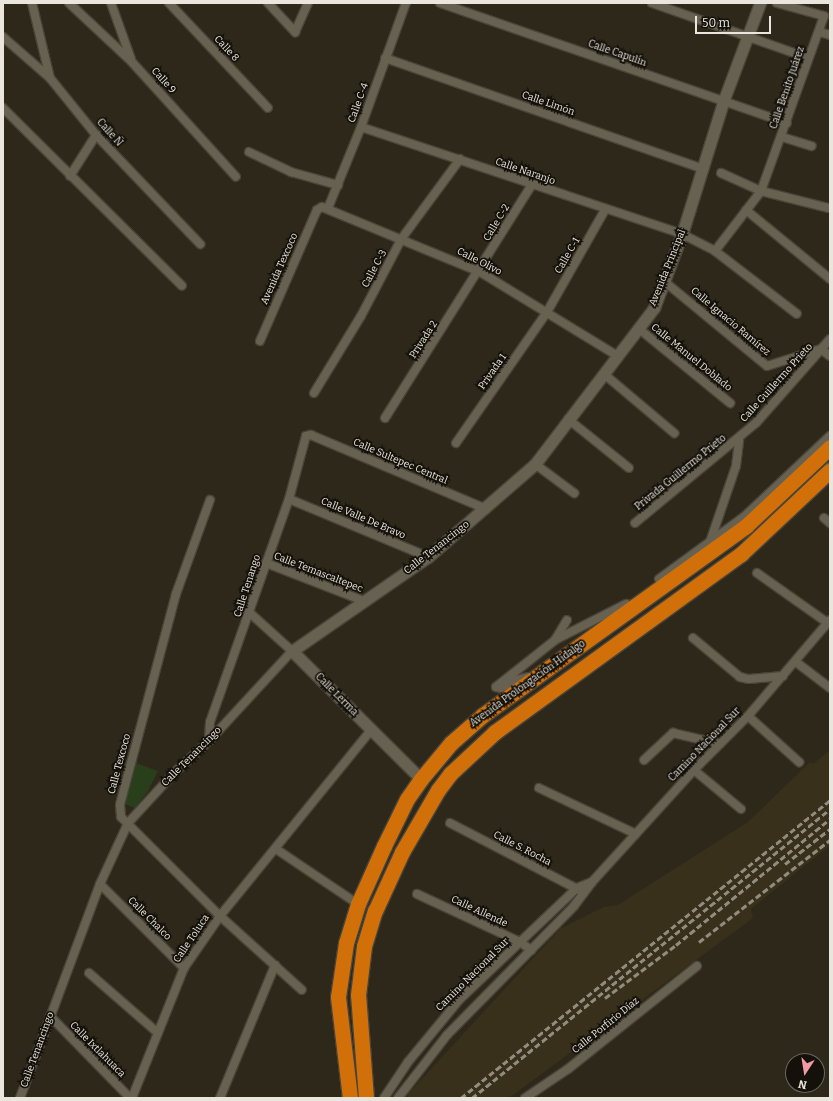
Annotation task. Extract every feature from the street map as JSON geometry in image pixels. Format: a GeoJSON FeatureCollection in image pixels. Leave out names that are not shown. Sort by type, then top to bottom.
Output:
{"type":"FeatureCollection","features":[{"type":"Feature","properties":{"kind":"highway","name":"Avenida Prolongación Hidalgo"},"geometry":{"type":"LineString","coordinates":[[350,1098],[338,997],[346,943],[358,904],[407,799],[421,779],[451,743],[483,715],[746,526],[830,447]]}},
{"type":"Feature","properties":{"kind":"highway","name":"Avenida Prolongación Hidalgo"},"geometry":{"type":"LineString","coordinates":[[366,1098],[358,994],[364,946],[375,911],[417,825],[438,790],[467,758],[495,732],[741,554],[830,470]]}},
{"type":"Feature","properties":{"kind":"highway"},"geometry":{"type":"LineString","coordinates":[[451,743],[467,758]]}},
{"type":"Feature","properties":{"kind":"street"},"geometry":{"type":"LineString","coordinates":[[32,3],[50,78]]}},
{"type":"Feature","properties":{"kind":"street","name":"Calle 9"},"geometry":{"type":"LineString","coordinates":[[69,3],[131,61],[236,177]]}},
{"type":"Feature","properties":{"kind":"street"},"geometry":{"type":"LineString","coordinates":[[111,3],[131,61]]}},
{"type":"Feature","properties":{"kind":"street","name":"Calle 8"},"geometry":{"type":"LineString","coordinates":[[169,3],[268,108]]}},
{"type":"Feature","properties":{"kind":"street"},"geometry":{"type":"LineString","coordinates":[[268,3],[295,32],[308,3]]}},
{"type":"Feature","properties":{"kind":"street","name":"Calle C-4"},"geometry":{"type":"LineString","coordinates":[[325,207],[338,185],[361,127],[406,3]]}},
{"type":"Feature","properties":{"kind":"street","name":"Calle Capulín"},"geometry":{"type":"LineString","coordinates":[[440,3],[787,123]]}},
{"type":"Feature","properties":{"kind":"street"},"geometry":{"type":"LineString","coordinates":[[652,3],[808,58]]}},
{"type":"Feature","properties":{"kind":"street","name":"Avenida Principal"},"geometry":{"type":"LineString","coordinates":[[486,509],[535,464],[654,308],[682,234],[704,168],[723,102],[760,3]]}},
{"type":"Feature","properties":{"kind":"street","name":"Calle Benito Juárez"},"geometry":{"type":"LineString","coordinates":[[715,251],[761,191],[787,123],[808,58],[820,32],[824,16],[788,4],[777,3]]}},
{"type":"Feature","properties":{"kind":"street"},"geometry":{"type":"LineString","coordinates":[[820,32],[830,36]]}},
{"type":"Feature","properties":{"kind":"street","name":"Calle Ñ"},"geometry":{"type":"LineString","coordinates":[[3,37],[50,78],[96,135],[200,244]]}},
{"type":"Feature","properties":{"kind":"street","name":"Calle Limón"},"geometry":{"type":"LineString","coordinates":[[385,58],[704,168]]}},
{"type":"Feature","properties":{"kind":"street"},"geometry":{"type":"LineString","coordinates":[[3,108],[182,286]]}},
{"type":"Feature","properties":{"kind":"street","name":"Calle Naranjo"},"geometry":{"type":"LineString","coordinates":[[361,127],[460,160],[531,186],[682,234],[715,251],[797,314]]}},
{"type":"Feature","properties":{"kind":"street"},"geometry":{"type":"LineString","coordinates":[[70,176],[96,135]]}},
{"type":"Feature","properties":{"kind":"street"},"geometry":{"type":"LineString","coordinates":[[782,137],[812,146]]}},
{"type":"Feature","properties":{"kind":"street"},"geometry":{"type":"LineString","coordinates":[[249,152],[292,172],[338,185]]}},
{"type":"Feature","properties":{"kind":"street","name":"Calle C-3"},"geometry":{"type":"LineString","coordinates":[[314,393],[361,316],[402,238],[460,160]]}},
{"type":"Feature","properties":{"kind":"street"},"geometry":{"type":"LineString","coordinates":[[721,173],[761,191],[828,208]]}},
{"type":"Feature","properties":{"kind":"street","name":"Calle C-2"},"geometry":{"type":"LineString","coordinates":[[480,272],[531,186]]}},
{"type":"Feature","properties":{"kind":"street","name":"Calle Olivo"},"geometry":{"type":"LineString","coordinates":[[325,207],[480,272],[616,356]]}},
{"type":"Feature","properties":{"kind":"street","name":"Avenida Texcoco"},"geometry":{"type":"LineString","coordinates":[[260,341],[317,210],[325,207]]}},
{"type":"Feature","properties":{"kind":"street","name":"Calle C-1"},"geometry":{"type":"LineString","coordinates":[[547,312],[606,210]]}},
{"type":"Feature","properties":{"kind":"street"},"geometry":{"type":"LineString","coordinates":[[746,210],[830,279]]}},
{"type":"Feature","properties":{"kind":"street","name":"Privada 2"},"geometry":{"type":"LineString","coordinates":[[385,418],[480,272]]}},
{"type":"Feature","properties":{"kind":"street","name":"Calle Ignacio Ramírez"},"geometry":{"type":"LineString","coordinates":[[665,282],[767,366],[821,349]]}},
{"type":"Feature","properties":{"kind":"street","name":"Privada 1"},"geometry":{"type":"LineString","coordinates":[[456,443],[547,312]]}},
{"type":"Feature","properties":{"kind":"street","name":"Calle Manuel Doblado"},"geometry":{"type":"LineString","coordinates":[[638,328],[730,403]]}},
{"type":"Feature","properties":{"kind":"street","name":"Calle Guillermo Prieto"},"geometry":{"type":"LineString","coordinates":[[739,440],[758,422],[830,339]]}},
{"type":"Feature","properties":{"kind":"street"},"geometry":{"type":"LineString","coordinates":[[821,349],[830,356]]}},
{"type":"Feature","properties":{"kind":"street"},"geometry":{"type":"LineString","coordinates":[[604,374],[674,433]]}},
{"type":"Feature","properties":{"kind":"street"},"geometry":{"type":"LineString","coordinates":[[568,419],[629,468]]}},
{"type":"Feature","properties":{"kind":"street","name":"Calle Sultepec Central"},"geometry":{"type":"LineString","coordinates":[[306,436],[311,435],[486,509]]}},
{"type":"Feature","properties":{"kind":"street","name":"Calle Tenango"},"geometry":{"type":"LineString","coordinates":[[209,742],[210,722],[250,613],[289,499],[306,436]]}},
{"type":"Feature","properties":{"kind":"street"},"geometry":{"type":"LineString","coordinates":[[538,676],[516,680],[501,688],[496,687],[555,640],[622,607],[710,543],[745,516],[830,436]]}},
{"type":"Feature","properties":{"kind":"street"},"geometry":{"type":"LineString","coordinates":[[710,543],[736,466],[739,440]]}},
{"type":"Feature","properties":{"kind":"street","name":"Privada Guillermo Prieto"},"geometry":{"type":"LineString","coordinates":[[635,523],[739,440]]}},
{"type":"Feature","properties":{"kind":"street"},"geometry":{"type":"LineString","coordinates":[[535,464],[574,493]]}},
{"type":"Feature","properties":{"kind":"street","name":"Calle Valle De Bravo"},"geometry":{"type":"LineString","coordinates":[[289,499],[428,557]]}},
{"type":"Feature","properties":{"kind":"street","name":"Calle Texcoco"},"geometry":{"type":"LineString","coordinates":[[210,500],[176,594],[120,805],[121,817],[220,916],[302,990]]}},
{"type":"Feature","properties":{"kind":"street","name":"Calle Tenancingo"},"geometry":{"type":"LineString","coordinates":[[20,1098],[100,884],[128,823],[175,772],[209,742],[292,652],[428,557],[486,509]]}},
{"type":"Feature","properties":{"kind":"street","name":"Calle Temascaltepec"},"geometry":{"type":"LineString","coordinates":[[266,563],[364,601]]}},
{"type":"Feature","properties":{"kind":"street"},"geometry":{"type":"LineString","coordinates":[[758,573],[829,622]]}},
{"type":"Feature","properties":{"kind":"street","name":"Calle Lerma"},"geometry":{"type":"LineString","coordinates":[[250,613],[292,652],[421,779]]}},
{"type":"Feature","properties":{"kind":"street"},"geometry":{"type":"LineString","coordinates":[[555,640],[567,620]]}},
{"type":"Feature","properties":{"kind":"street","name":"Camino Nacional Sur"},"geometry":{"type":"LineString","coordinates":[[398,1098],[447,1035],[584,894],[592,882],[694,770],[748,716],[829,622]]}},
{"type":"Feature","properties":{"kind":"street"},"geometry":{"type":"LineString","coordinates":[[693,638],[740,677],[749,679],[783,676]]}},
{"type":"Feature","properties":{"kind":"street"},"geometry":{"type":"LineString","coordinates":[[796,662],[830,688]]}},
{"type":"Feature","properties":{"kind":"street"},"geometry":{"type":"LineString","coordinates":[[748,716],[799,762]]}},
{"type":"Feature","properties":{"kind":"street","name":"Calle Toluca"},"geometry":{"type":"LineString","coordinates":[[131,1098],[184,968],[220,916],[276,850],[371,730]]}},
{"type":"Feature","properties":{"kind":"street"},"geometry":{"type":"LineString","coordinates":[[644,760],[673,733],[720,744]]}},
{"type":"Feature","properties":{"kind":"street"},"geometry":{"type":"LineString","coordinates":[[694,770],[741,810]]}},
{"type":"Feature","properties":{"kind":"street"},"geometry":{"type":"LineString","coordinates":[[538,788],[636,834]]}},
{"type":"Feature","properties":{"kind":"street","name":"Calle S. Rocha"},"geometry":{"type":"LineString","coordinates":[[450,823],[577,888],[584,894]]}},
{"type":"Feature","properties":{"kind":"street"},"geometry":{"type":"LineString","coordinates":[[276,850],[358,904]]}},
{"type":"Feature","properties":{"kind":"street","name":"Camino Nacional Sur"},"geometry":{"type":"LineString","coordinates":[[384,1098],[433,1030],[520,942],[577,888],[592,882]]}},
{"type":"Feature","properties":{"kind":"street","name":"Calle Chalco"},"geometry":{"type":"LineString","coordinates":[[100,884],[184,968]]}},
{"type":"Feature","properties":{"kind":"street","name":"Calle Allende"},"geometry":{"type":"LineString","coordinates":[[417,894],[520,942],[531,950]]}},
{"type":"Feature","properties":{"kind":"street"},"geometry":{"type":"LineString","coordinates":[[220,1098],[275,966]]}},
{"type":"Feature","properties":{"kind":"street","name":"Calle Porfirio Díaz"},"geometry":{"type":"LineString","coordinates":[[525,1098],[568,1069],[697,966]]}},
{"type":"Feature","properties":{"kind":"street"},"geometry":{"type":"LineString","coordinates":[[89,973],[158,1033]]}},
{"type":"Feature","properties":{"kind":"street","name":"Calle Ixtlahuaca"},"geometry":{"type":"LineString","coordinates":[[50,1016],[131,1098]]}},
{"type":"Feature","properties":{"kind":"shaded area"},"geometry":{"type":"Polygon","coordinates":[[[830,750],[830,845],[751,909],[753,918],[509,1098],[407,1098],[408,1094],[560,929],[604,907],[618,905],[748,822],[810,762],[813,764],[830,750]]]}},
{"type":"Feature","properties":{"kind":"green space"},"geometry":{"type":"Polygon","coordinates":[[[136,763],[158,771],[148,791],[135,808],[125,804],[136,763]]]}},
{"type":"Feature","properties":{"kind":"railway"},"geometry":{"type":"LineString","coordinates":[[461,1098],[830,800]]}},
{"type":"Feature","properties":{"kind":"railway"},"geometry":{"type":"LineString","coordinates":[[472,1098],[830,809]]}},
{"type":"Feature","properties":{"kind":"railway"},"geometry":{"type":"LineString","coordinates":[[605,998],[676,945],[830,819]]}},
{"type":"Feature","properties":{"kind":"railway"},"geometry":{"type":"LineString","coordinates":[[785,864],[830,829]]}},
{"type":"Feature","properties":{"kind":"railway"},"geometry":{"type":"LineString","coordinates":[[699,942],[830,840]]}}]}
